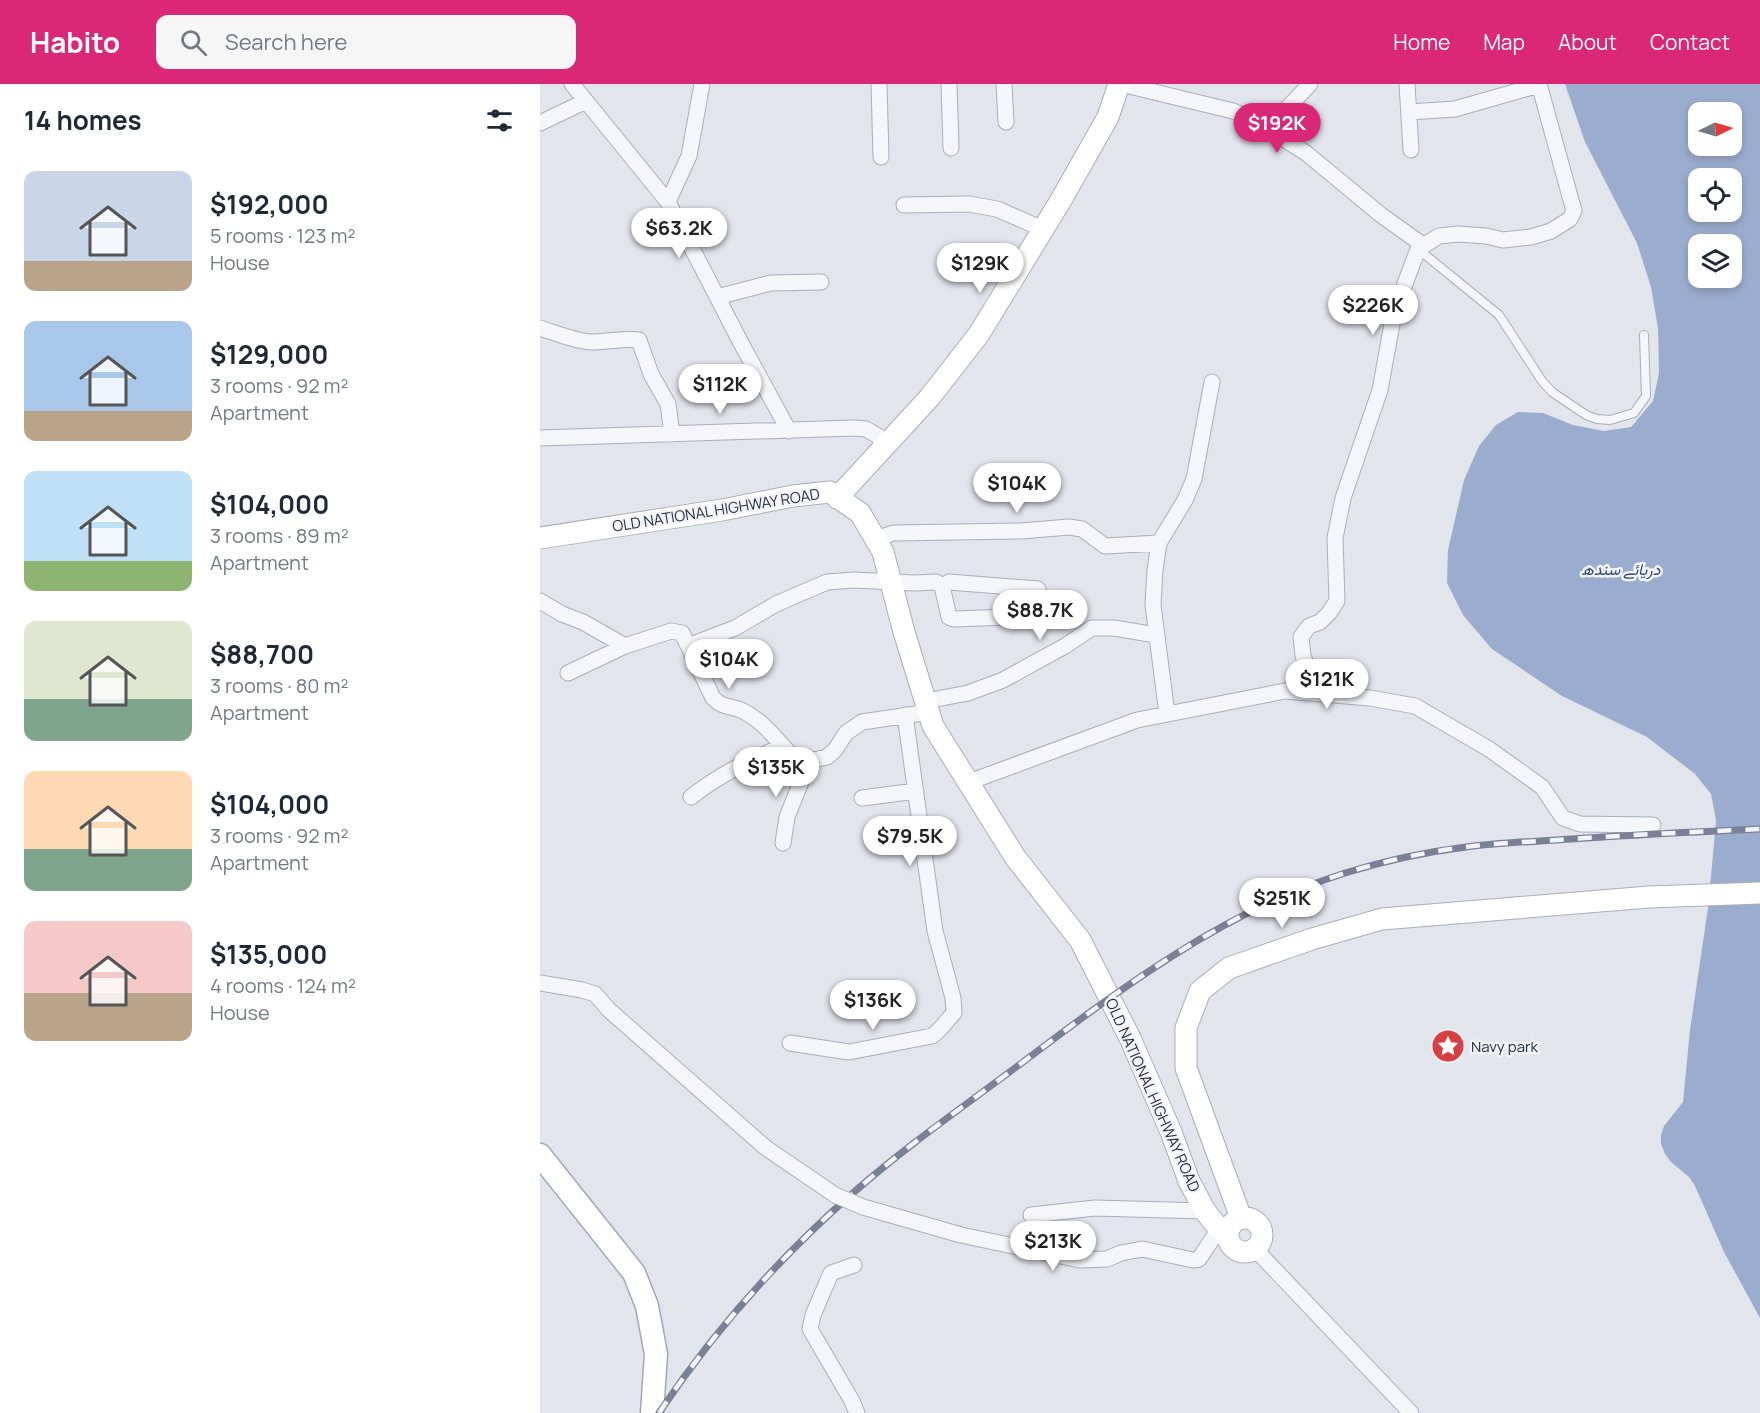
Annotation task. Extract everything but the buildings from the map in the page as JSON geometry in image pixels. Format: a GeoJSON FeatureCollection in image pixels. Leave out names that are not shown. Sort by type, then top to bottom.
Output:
{"type":"FeatureCollection","features":[{"type":"Feature","properties":{"kind":"main road"},"geometry":{"type":"LineString","coordinates":[[837,498],[930,397],[979,334],[1108,117],[1120,84]]}},
{"type":"Feature","properties":{"kind":"main road","name":"OLD NATIONAL HIGHWAY ROAD"},"geometry":{"type":"LineString","coordinates":[[540,538],[722,510],[793,496],[830,492],[860,513],[883,552],[904,632],[933,726],[1015,856],[1080,940],[1130,1038],[1171,1132],[1189,1181],[1205,1211],[1229,1226]]}},
{"type":"Feature","properties":{"kind":"main road"},"geometry":{"type":"LineString","coordinates":[[1229,1226],[1248,1217],[1254,1220],[1262,1231],[1262,1238],[1255,1250],[1238,1251],[1230,1244],[1229,1226],[1186,1068],[1186,1028],[1200,991],[1229,968],[1312,939],[1382,919],[1649,897],[1760,893]]}},
{"type":"Feature","properties":{"kind":"main road"},"geometry":{"type":"LineString","coordinates":[[540,1155],[634,1273],[648,1306],[656,1354],[652,1413]]}},
{"type":"Feature","properties":{"kind":"main road"},"geometry":{"type":"LineString","coordinates":[[540,1173],[624,1279],[636,1309],[645,1355],[641,1413]]}},
{"type":"Feature","properties":{"kind":"street"},"geometry":{"type":"LineString","coordinates":[[572,84],[668,202],[789,431]]}},
{"type":"Feature","properties":{"kind":"street"},"geometry":{"type":"LineString","coordinates":[[668,202],[689,156],[702,84]]}},
{"type":"Feature","properties":{"kind":"street"},"geometry":{"type":"LineString","coordinates":[[879,84],[881,157]]}},
{"type":"Feature","properties":{"kind":"street"},"geometry":{"type":"LineString","coordinates":[[949,84],[951,148]]}},
{"type":"Feature","properties":{"kind":"street"},"geometry":{"type":"LineString","coordinates":[[1004,84],[1006,122]]}},
{"type":"Feature","properties":{"kind":"street"},"geometry":{"type":"LineString","coordinates":[[1120,84],[1233,111],[1268,129],[1306,153],[1420,247]]}},
{"type":"Feature","properties":{"kind":"street"},"geometry":{"type":"LineString","coordinates":[[1268,129],[1311,84]]}},
{"type":"Feature","properties":{"kind":"street"},"geometry":{"type":"LineString","coordinates":[[1407,84],[1411,150]]}},
{"type":"Feature","properties":{"kind":"street"},"geometry":{"type":"LineString","coordinates":[[1318,693],[1303,656],[1301,637],[1309,626],[1320,622],[1329,614],[1337,601],[1335,538],[1343,498],[1380,390],[1394,313],[1420,247],[1438,236],[1458,234],[1503,240],[1531,237],[1551,231],[1570,219],[1574,211],[1539,84],[1455,109],[1409,112]]}},
{"type":"Feature","properties":{"kind":"street"},"geometry":{"type":"LineString","coordinates":[[540,123],[586,101]]}},
{"type":"Feature","properties":{"kind":"street"},"geometry":{"type":"LineString","coordinates":[[904,205],[969,204],[997,209],[1043,229]]}},
{"type":"Feature","properties":{"kind":"street"},"geometry":{"type":"LineString","coordinates":[[717,297],[771,283],[821,282]]}},
{"type":"Feature","properties":{"kind":"street"},"geometry":{"type":"LineString","coordinates":[[540,328],[591,342],[628,338],[639,340],[651,374],[668,404],[672,434]]}},
{"type":"Feature","properties":{"kind":"street"},"geometry":{"type":"LineString","coordinates":[[1167,714],[1153,605],[1155,570],[1160,543],[1185,500],[1194,479],[1212,382]]}},
{"type":"Feature","properties":{"kind":"street"},"geometry":{"type":"LineString","coordinates":[[540,438],[866,429],[888,442]]}},
{"type":"Feature","properties":{"kind":"street"},"geometry":{"type":"LineString","coordinates":[[876,539],[893,533],[1021,531],[1069,527],[1082,529],[1106,546],[1160,543]]}},
{"type":"Feature","properties":{"kind":"street"},"geometry":{"type":"LineString","coordinates":[[688,646],[735,628],[776,603],[827,582],[854,580],[936,582],[942,586],[949,617],[954,619],[1009,616]]}},
{"type":"Feature","properties":{"kind":"street"},"geometry":{"type":"LineString","coordinates":[[942,586],[949,582],[1038,590]]}},
{"type":"Feature","properties":{"kind":"street"},"geometry":{"type":"LineString","coordinates":[[540,601],[625,646]]}},
{"type":"Feature","properties":{"kind":"street"},"geometry":{"type":"LineString","coordinates":[[568,673],[625,646],[671,631],[682,633],[712,698],[720,705],[742,710],[765,727],[800,763],[827,757],[835,750],[846,733],[862,722],[905,715],[1003,680],[1065,646],[1092,628],[1114,628],[1156,635]]}},
{"type":"Feature","properties":{"kind":"street"},"geometry":{"type":"LineString","coordinates":[[969,782],[1137,720],[1285,691],[1318,693],[1370,698],[1415,706],[1488,749],[1542,787],[1560,815],[1571,821],[1580,824],[1653,825]]}},
{"type":"Feature","properties":{"kind":"street"},"geometry":{"type":"LineString","coordinates":[[790,1043],[849,1052],[932,1036],[939,1032],[954,1013],[953,998],[935,931],[905,715]]}},
{"type":"Feature","properties":{"kind":"street"},"geometry":{"type":"LineString","coordinates":[[691,797],[736,766],[783,746]]}},
{"type":"Feature","properties":{"kind":"street"},"geometry":{"type":"LineString","coordinates":[[783,843],[787,817],[809,762]]}},
{"type":"Feature","properties":{"kind":"street"},"geometry":{"type":"LineString","coordinates":[[862,798],[916,791]]}},
{"type":"Feature","properties":{"kind":"street"},"geometry":{"type":"LineString","coordinates":[[540,983],[595,994],[609,1010],[766,1148],[835,1195],[863,1207],[961,1235],[1080,1260],[1107,1259],[1121,1253],[1142,1249],[1193,1260],[1199,1259],[1229,1226]]}},
{"type":"Feature","properties":{"kind":"street"},"geometry":{"type":"LineString","coordinates":[[1031,1215],[1095,1208],[1205,1211]]}},
{"type":"Feature","properties":{"kind":"street"},"geometry":{"type":"LineString","coordinates":[[1255,1250],[1411,1413]]}},
{"type":"Feature","properties":{"kind":"street"},"geometry":{"type":"LineString","coordinates":[[854,1265],[831,1273],[810,1329],[857,1413]]}},
{"type":"Feature","properties":{"kind":"lane"},"geometry":{"type":"LineString","coordinates":[[1420,247],[1499,315],[1542,381],[1552,392],[1586,415],[1610,420],[1634,413],[1647,396],[1644,334]]}},
{"type":"Feature","properties":{"kind":"water","name":"دریائے سندھ"},"geometry":{"type":"Polygon","coordinates":[[[1565,84],[1760,84],[1760,1318],[1724,1252],[1695,1186],[1689,1177],[1671,1162],[1661,1144],[1664,1126],[1683,1102],[1713,854],[1716,820],[1711,794],[1695,774],[1647,737],[1562,696],[1492,649],[1463,615],[1447,583],[1448,550],[1464,480],[1479,446],[1496,425],[1518,412],[1543,413],[1573,425],[1604,431],[1631,427],[1653,401],[1659,373],[1658,328],[1651,287],[1637,243],[1585,142],[1565,84]]]}},
{"type":"Feature","properties":{"kind":"railway"},"geometry":{"type":"LineString","coordinates":[[659,1413],[702,1353],[749,1297],[799,1243],[853,1193],[914,1143],[1095,1008],[1214,931],[1300,889],[1345,873],[1420,854],[1500,844],[1760,829]]}},
{"type":"Feature","properties":{"kind":"place","name":"Navy park"},"geometry":{"type":"Point","coordinates":[1448,1046]}}]}
